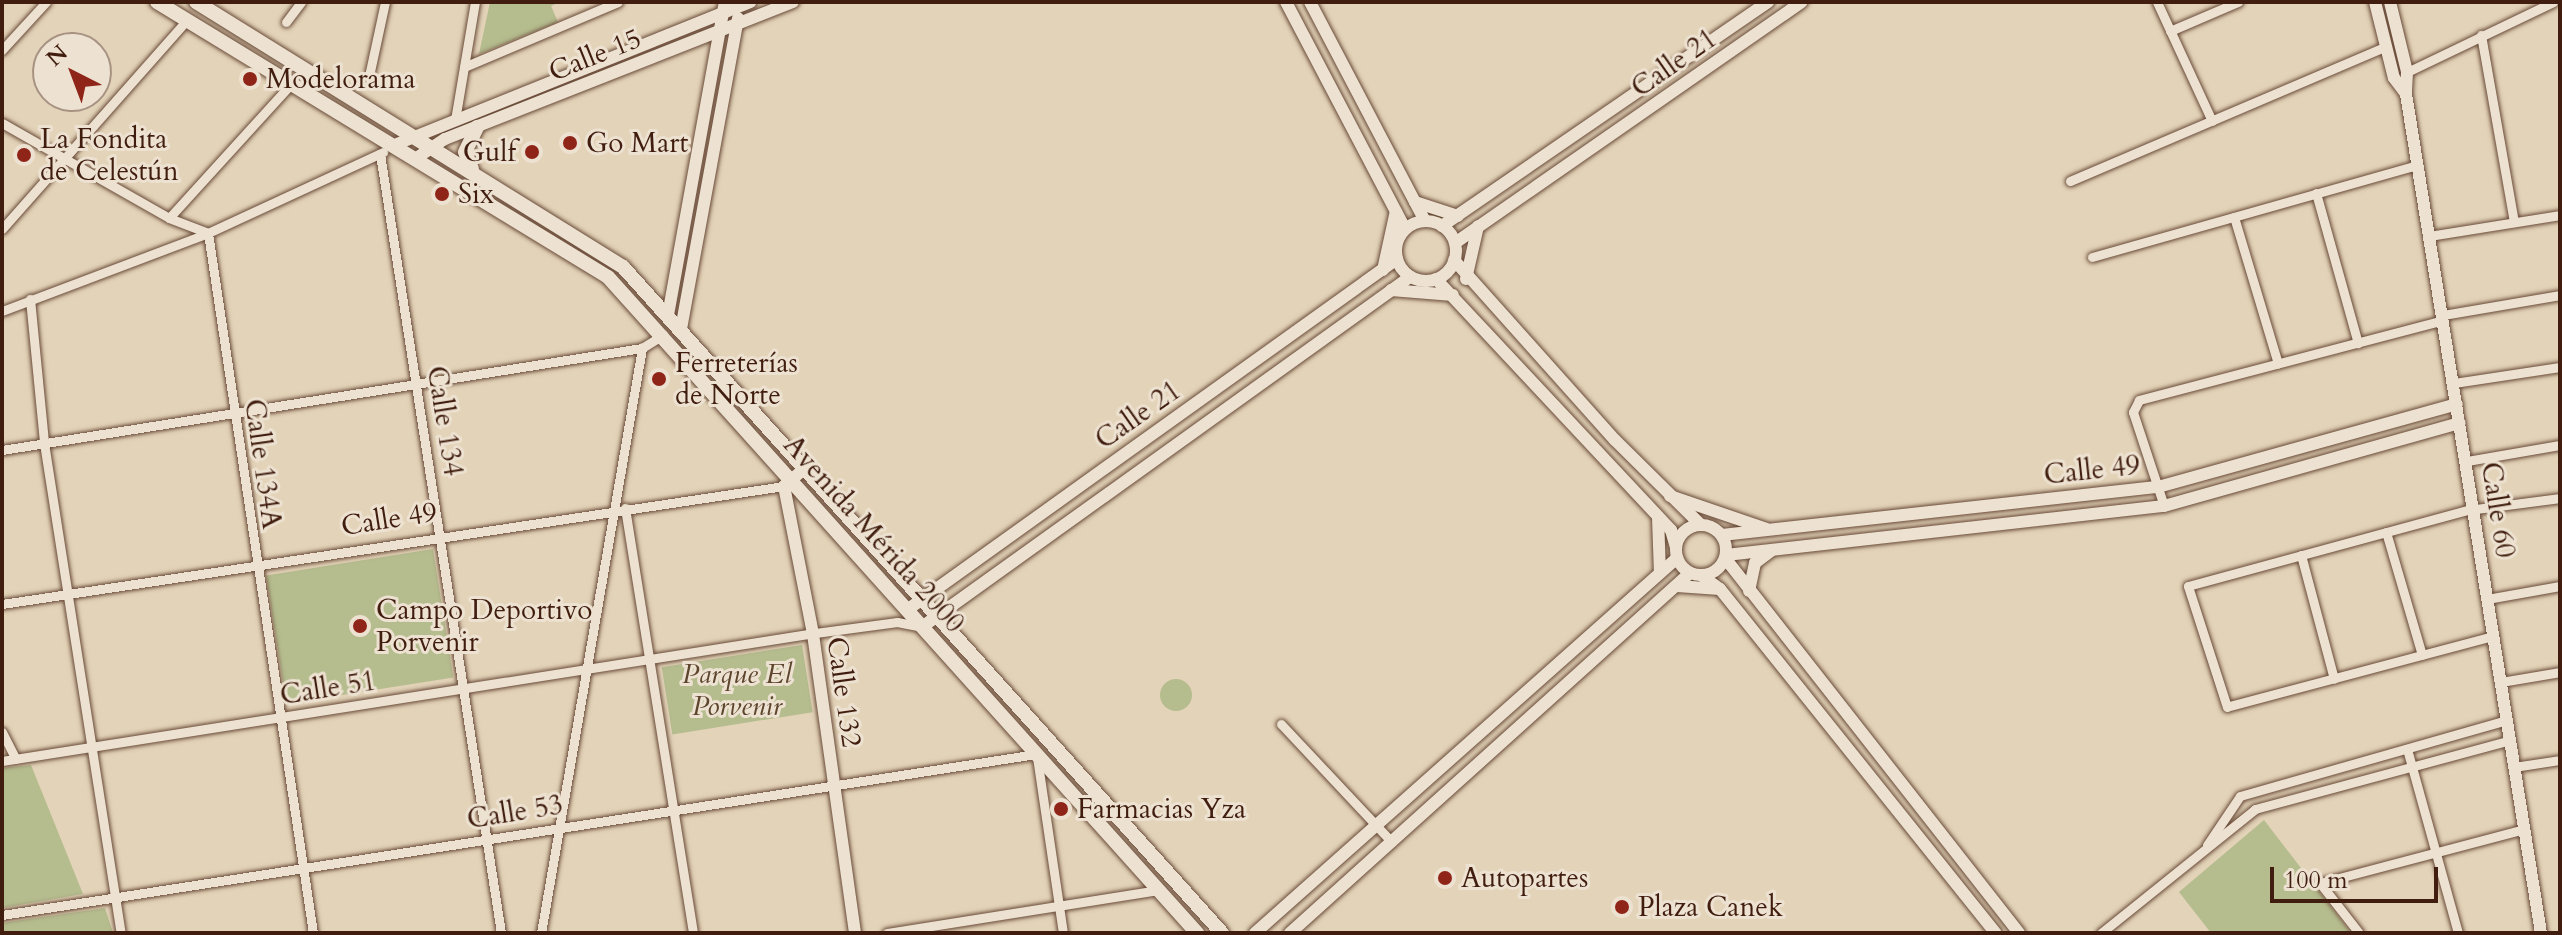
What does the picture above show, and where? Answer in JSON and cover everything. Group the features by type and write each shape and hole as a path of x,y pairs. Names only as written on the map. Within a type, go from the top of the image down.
{"main road":[{"name":"Avenida Mérida 2000","path":"157,2 397,144 608,277 664,334 788,483 907,610 1197,933"},
{"name":"Avenida Mérida 2000","path":"196,2 472,170 623,267 939,614 1222,933"},
{"path":"472,170 465,152 477,127"}],"street":[{"path":"2,50 46,2"},
{"path":"286,22 301,2"},
{"path":"369,76 385,2"},
{"path":"455,120 475,2"},
{"path":"464,67 618,2"},
{"name":"Calle 15","path":"418,157 433,146 477,127 793,2"},
{"path":"1286,2 1405,229"},
{"path":"1310,2 1425,221"},
{"name":"Calle 21","path":"1442,226 1768,2"},
{"name":"Calle 21","path":"1455,243 1802,2"},
{"path":"2157,2 2212,121"},
{"path":"2170,31 2238,2"},
{"name":"Calle 60","path":"2375,2 2394,78 2406,94"},
{"name":"Calle 60","path":"2390,2 2407,72 2406,94 2541,933"},
{"path":"2394,78 2553,2"},
{"path":"681,329 738,24 735,5"},
{"path":"668,315 720,31 735,5"},
{"name":"Calle 15","path":"397,144 735,5"},
{"path":"2,229 69,157 187,20"},
{"path":"1301,31 1320,23"},
{"path":"2481,35 2514,222"},
{"path":"2070,181 2386,46"},
{"path":"169,218 292,83"},
{"path":"1643,89 1653,107"},
{"path":"2,123 69,157 169,218 208,233"},
{"path":"2,311 208,233 397,144"},
{"name":"Calle 134","path":"380,154 415,384 443,536 501,933"},
{"path":"2092,257 2418,165"},
{"path":"2316,193 2358,343"},
{"path":"1415,202 1458,216"},
{"path":"1383,270 1396,211"},
{"path":"2429,236 2560,215"},
{"path":"2234,217 2278,364"},
{"path":"1996,933 1720,589 1696,575 1676,553 1671,530 1658,515 1453,295 1436,279 1410,277 1397,259 1396,246 1405,229 1425,221 1442,226 1455,243 1454,260 1466,279 1667,495 1701,525 1722,535 1726,557 1749,591 2019,933"},
{"path":"1466,279 1478,226"},
{"name":"Calle 134A","path":"208,233 278,718 313,933"},
{"name":"Calle 21","path":"907,610 1397,259"},
{"path":"1436,279 1454,260"},
{"name":"Calle 21","path":"922,627 1410,277"},
{"path":"1391,290 1453,295"},
{"path":"2164,506 2133,412 2139,400 2443,318 2560,295"},
{"path":"30,299 44,443 121,933"},
{"path":"2,450 642,348 664,334"},
{"path":"541,933 621,508 642,348"},
{"path":"2454,383 2560,367"},
{"path":"1559,409 1573,395"},
{"name":"Calle 49","path":"1722,535 2158,487 2457,404"},
{"name":"Calle 49","path":"1726,557 2164,506 2460,423"},
{"path":"1164,427 1177,443"},
{"path":"2317,443 2322,461"},
{"path":"2467,461 2560,445"},
{"path":"788,483 805,468"},
{"name":"Calle 49","path":"2,604 788,483"},
{"name":"Calle 132","path":"788,483 813,634 855,933"},
{"path":"1667,495 1770,530"},
{"path":"2493,636 2227,707 2188,586 2386,532 2475,511 2560,498"},
{"path":"621,508 650,659 693,933"},
{"path":"1954,508 1954,529"},
{"path":"1658,515 1663,548 1660,573"},
{"path":"1255,933 1660,573 1676,553 1687,529 1701,525"},
{"path":"2386,532 2422,655"},
{"path":"1749,591 1755,563 1774,549"},
{"path":"2301,555 2334,679"},
{"path":"1290,933 1677,586 1696,575 1717,571 1726,557"},
{"path":"1677,586 1720,589"},
{"path":"2487,599 2560,586"},
{"path":"897,622 907,610"},
{"name":"Calle 51","path":"2,761 813,634 897,622 922,627"},
{"path":"2501,682 2560,672"},
{"path":"2199,856 2240,796 2507,720"},
{"path":"1281,724 1392,842"},
{"path":"2,732 16,759"},
{"path":"2101,933 2255,809 2510,740"},
{"path":"1049,741 1036,754 1063,933"},
{"path":"2407,749 2458,933"},
{"name":"Calle 53","path":"2,915 1036,754"},
{"path":"1867,772 1882,759"},
{"path":"2514,767 2560,760"},
{"path":"2359,933 2320,883 2524,829"},
{"path":"887,933 1159,890"}],"green space":[{"path":"490,2 560,2 551,6 558,22 479,54"},
{"name":"Campo Deportivo Porvenir","path":"433,549 453,677 286,704 266,575"},
{"name":"Parque El Porvenir","path":"802,645 813,712 672,734 662,667"},
{"path":"1176,679 1187,684 1192,695 1187,706 1176,711 1165,706 1160,695 1165,684"},
{"path":"31,765 83,894 2,908 2,768"},
{"path":"2264,820 2351,933 2211,933 2179,892"},
{"path":"105,908 113,933 2,933 2,923"}],"place":[{"name":"Modelorama","path":"250,79"},
{"name":"Go Mart","path":"570,143"},
{"name":"Gulf","path":"532,152"},
{"name":"La Fondita de Celestún","path":"24,155"},
{"name":"Six","path":"442,194"},
{"name":"Ferreterías de Norte","path":"659,379"},
{"name":"Campo Deportivo Porvenir","path":"360,626"},
{"name":"Farmacias Yza","path":"1061,809"},
{"name":"Autopartes","path":"1445,878"},
{"name":"Plaza Canek","path":"1622,907"}]}
